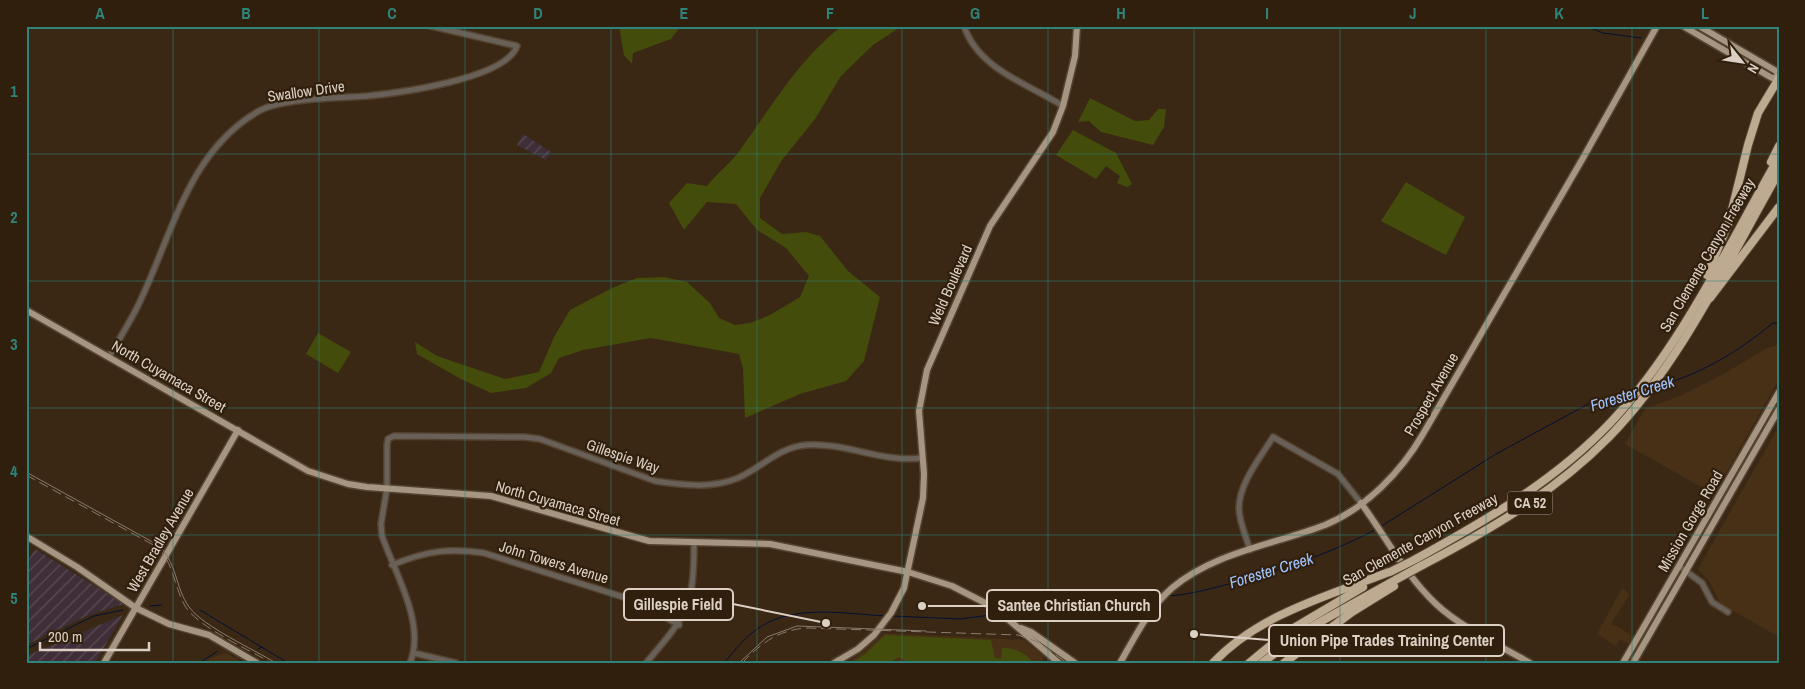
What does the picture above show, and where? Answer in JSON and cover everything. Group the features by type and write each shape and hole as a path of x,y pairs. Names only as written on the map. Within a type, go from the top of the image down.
{"highway":[{"path":"1694,306 1729,222 1758,113 1779,77"},
{"path":"1727,248 1779,146"},
{"name":"San Clemente Canyon Freeway","path":"1249,663 1300,624 1390,572 1487,520 1527,494 1568,462 1610,423 1660,362 1779,157"},
{"name":"San Clemente Canyon Freeway","path":"1262,663 1304,631 1420,569 1524,508 1559,482 1609,437 1672,358 1779,172"},
{"path":"1703,305 1717,292 1779,207"},
{"path":"1213,663 1233,643 1258,626 1282,614 1390,572"},
{"path":"1284,663 1352,612 1398,581"},
{"path":"1270,663 1341,610"}],"main road":[{"name":"Weld Boulevard","path":"834,663 858,649 882,626 895,608 908,572 923,498 919,410 922,390 932,356 990,226 1012,190 1046,145 1063,106 1075,56 1077,26"},
{"name":"Prospect Avenue","path":"1120,663 1155,606 1168,592 1202,568 1324,525 1361,503 1394,474 1420,440 1583,158 1656,26"},
{"path":"1684,26 1772,78 1779,77 1776,71 1699,26"},
{"name":"North Cuyamaca Street","path":"26,310 238,430 308,472 348,484 491,496 649,541 770,544 908,572 952,586 994,608 1020,628 1030,640 1058,663"},
{"name":"Mission Gorge Road","path":"1623,663 1779,392"},
{"name":"Mission Gorge Road","path":"1634,663 1779,409"},
{"name":"West Bradley Avenue","path":"104,663 238,430"},
{"path":"1361,503 1423,591 1437,606 1530,663"},
{"path":"26,536 77,567 136,608 169,624 209,635 258,663"},
{"name":"North Cuyamaca Street","path":"1020,628 1031,632 1075,663"}],"street":[{"name":"Swallow Drive","path":"109,357 142,298 192,180 208,158 250,116 278,104 378,95 468,78 484,73 503,62 516,46 431,26"},
{"path":"964,26 971,43 984,59 1063,106"},
{"name":"Gillespie Way","path":"387,488 388,439 397,435 524,437 540,439 655,481 674,484 708,485 727,482 739,477 778,453 803,445 825,446 896,459 922,458"},
{"path":"1250,550 1240,518 1240,499 1245,485 1273,437 1338,474 1361,503"},
{"path":"387,488 381,524 382,536 413,619 414,653 410,663"},
{"path":"646,663 679,625 692,590 694,543"},
{"name":"John Towers Avenue","path":"392,565 427,552 462,550 484,553 639,602 679,625"},
{"path":"1679,566 1702,584 1712,602 1728,612"},
{"path":"414,653 456,663"}],"shaded area":[{"path":"523,134 551,152 546,160 517,145"},
{"path":"1779,345 1779,379 1714,494 1625,444 1645,409 1682,395 1720,376 1767,348"},
{"path":"1779,426 1779,637 1721,604 1709,581 1698,569"},
{"path":"35,549 124,604 89,615 26,645 26,564"},
{"path":"1622,588 1629,595 1612,622 1613,626 1617,626 1632,636 1628,644 1620,639 1616,646 1597,634"},
{"path":"123,615 95,663 26,663 26,656"},
{"path":"884,633 1024,640 1044,657 1042,661 1044,663 847,663"},
{"path":"226,653 244,663 205,663 210,658"}],"green space":[{"path":"619,26 681,26 671,39 633,53 632,64 624,55"},
{"path":"842,26 902,26 873,45 841,76 815,119 782,160 760,198 760,218 782,234 806,232 820,236 848,271 880,297 864,361 846,381 800,394 745,418 743,368 739,354 651,338 583,350 559,358 551,373 526,388 491,393 459,378 417,354 415,342 437,356 505,379 539,372 554,337 570,310 612,288 637,278 664,277 687,282 710,303 719,318 735,325 750,323 770,315 800,297 809,276 786,248 757,230 736,204 707,202 684,230 669,203 687,183 707,186 736,155 799,68 812,53"},
{"path":"1090,98 1135,121 1149,120 1158,109 1166,109 1164,127 1153,145 1101,132 1089,121 1078,122"},
{"path":"1073,130 1116,153 1132,184 1127,187 1117,183 1120,176 1106,166 1096,179 1056,155"},
{"path":"1406,182 1465,217 1446,255 1381,221"},
{"path":"318,333 351,352 338,373 306,354"},
{"path":"885,635 991,640 995,658 1001,659 1002,648 1011,649 1019,651 1033,663 909,663 899,657 888,663 851,663 865,654"}],"waterway":[{"path":"1586,26 1603,33 1641,38"},
{"name":"Forester Creek","path":"1657,386 1704,369 1747,343 1773,323 1779,323"},
{"name":"Forester Creek","path":"1380,527 1496,454 1590,403 1631,393"},
{"name":"Forester Creek","path":"1168,596 1204,590 1283,568 1322,554 1377,529"},
{"name":"Forester Creek","path":"1004,612 1100,599 1159,596"},
{"name":"Forester Creek","path":"150,606 162,605"},
{"name":"Forester Creek","path":"26,649 94,616 123,610"},
{"name":"Forester Creek","path":"200,610 288,663"},
{"name":"Forester Creek","path":"724,663 760,627 789,615 821,612 886,616"},
{"name":"Forester Creek","path":"892,616 960,619 998,614"},
{"name":"Forester Creek","path":"258,649 262,647"},
{"path":"199,663 218,651"}],"tram line":[{"path":"26,472 158,545 169,559 184,599 196,615 217,630 276,663"},
{"path":"739,663 767,637 797,626 926,631"}],"railway":[{"path":"26,475 157,547 167,560 181,599 192,614 212,630 272,663"},
{"path":"742,663 756,649 772,638 789,631 808,628 1018,635 1038,642 1067,663"}],"place":[{"name":"Santee Christian Church","path":"922,606"},
{"name":"Gillespie Field","path":"826,623"},
{"name":"Union Pipe Trades Training Center","path":"1194,634"}]}
